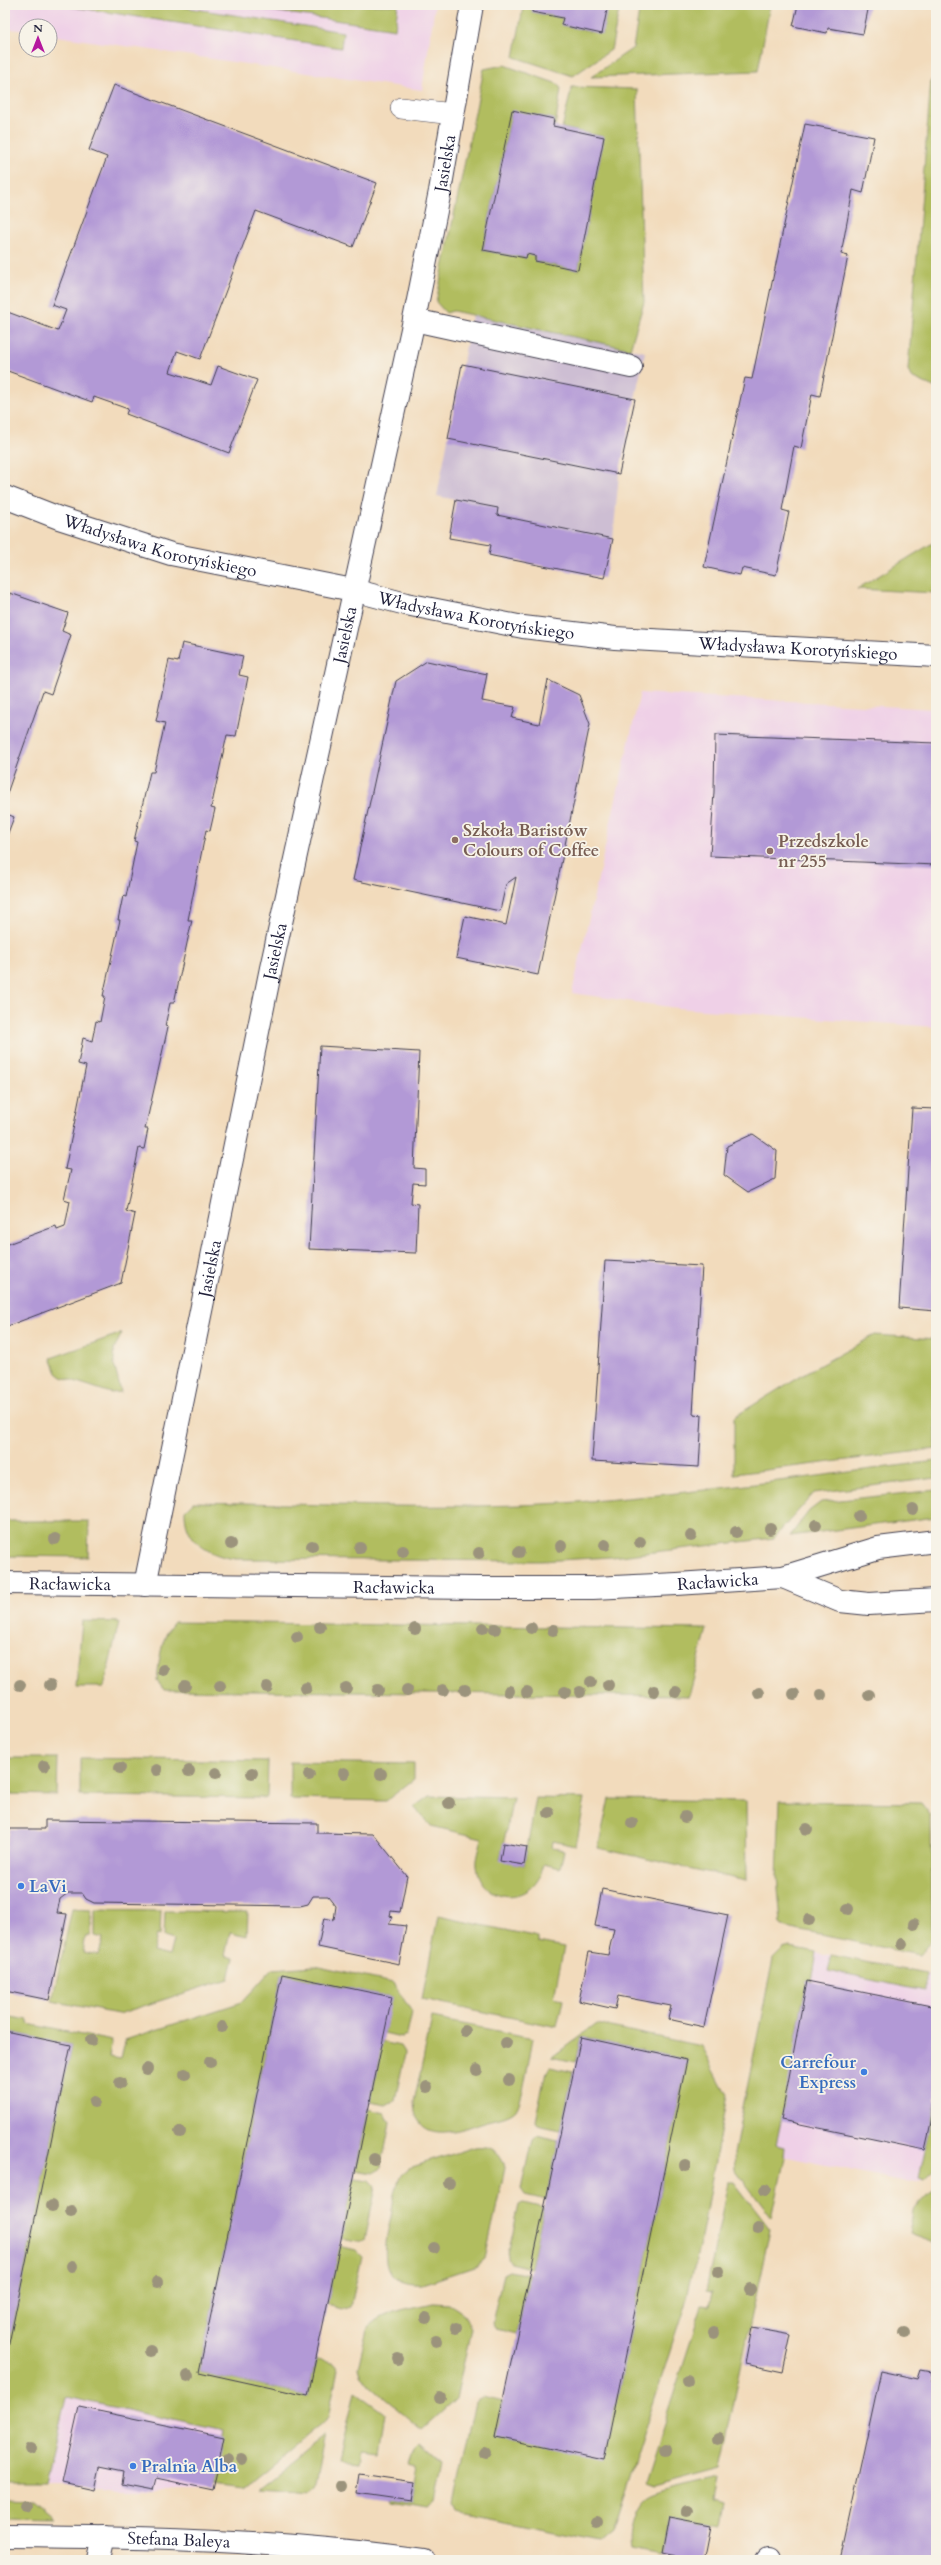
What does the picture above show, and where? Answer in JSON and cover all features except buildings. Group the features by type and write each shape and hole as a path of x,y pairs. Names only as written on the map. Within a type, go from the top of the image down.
{"street":[{"name":"Jasielska","path":"145,1585 271,968 353,590 414,320 472,5"},
{"path":"414,320 631,366"},
{"name":"Władysława Korotyńskiego","path":"5,497 59,518 171,554 353,590 406,604 523,627 615,638 936,656"},
{"name":"Racławicka","path":"5,1583 593,1588 783,1577 878,1548 936,1540"},
{"name":"Racławicka","path":"783,1577 840,1601 869,1604 936,1600"},
{"name":"Stefana Baleya","path":"5,2536 104,2537 263,2542 322,2547 423,2560"},
{"path":"99,2560 104,2537"}],"lane":[{"path":"401,108 453,114"}],"shaded area":[{"path":"5,5 435,5 422,90 58,36 58,18 18,18 18,30 5,28"},
{"path":"472,315 645,352 619,474 613,539 604,578 489,555 491,545 449,538 456,500 437,496"},
{"name":"Przedszkole nr 255","path":"640,693 936,709 936,1027 677,1008 572,993"},
{"path":"790,1947 936,1976 936,2169 925,2180 906,2182 735,2146 773,1959 783,1949"},
{"path":"65,2397 225,2431 213,2490 94,2490 62,2483 46,2483"}],"green space":[{"path":"60,5 170,5 343,32 341,48"},
{"path":"232,5 398,5 395,29"},
{"path":"503,5 533,5 532,12 563,18 562,25 602,34 608,5 620,5 611,50 573,76 514,57 523,8"},
{"path":"640,5 770,5 758,71 591,77 633,48"},
{"path":"504,65 558,84 561,89 555,127 553,126 554,119 512,111 483,250 525,258 527,254 535,256 535,261 578,270 604,137 562,128 572,87 637,89 644,302 630,349 453,311 446,313 436,302 484,69"},
{"path":"931,80 936,80 936,388 911,377 908,370"},
{"path":"936,541 936,593 857,589"},
{"path":"122,1333 114,1349 114,1364 121,1392 111,1393 62,1377 57,1373 51,1358"},
{"path":"875,1335 936,1339 936,1449 734,1474 734,1417 800,1376"},
{"path":"936,1461 936,1478 814,1493 774,1538 611,1557 541,1561 236,1559 216,1554 200,1545 189,1530 185,1510 193,1502 472,1506 610,1500 750,1485"},
{"path":"936,1490 936,1517 790,1536 809,1511 821,1502"},
{"path":"5,1521 89,1521 88,1557 5,1556"},
{"path":"82,1621 119,1622 104,1687 76,1687"},
{"path":"174,1622 707,1629 689,1696 164,1690 157,1681 160,1658 166,1634"},
{"path":"5,1758 58,1758 57,1795 5,1794"},
{"path":"80,1758 268,1761 267,1798 80,1796"},
{"path":"290,1762 414,1764 414,1779 386,1801 290,1799"},
{"path":"429,1796 513,1798 500,1860 524,1865 536,1798 585,1799 576,1846 553,1841 552,1848 564,1850 560,1868 544,1864 538,1878 530,1888 519,1894 508,1896 497,1894 488,1888 481,1879 477,1863 482,1838 431,1826 414,1807"},
{"path":"609,1799 746,1801 747,1881 598,1848"},
{"path":"780,1801 921,1803 931,1816 932,1940 919,1955 786,1928 781,1924 777,1876"},
{"path":"72,1909 91,1910 91,1936 86,1935 83,1952 99,1955 103,1938 95,1936 95,1910 161,1911 160,1936 157,1935 153,1952 169,1956 173,1940 164,1937 165,1911 248,1912 247,1936 230,1932 225,1956 234,1958 229,1979 118,2014 52,2001"},
{"path":"438,1916 538,1937 538,1942 564,1947 554,1997 563,1999 557,2027 422,1999"},
{"path":"790,1947 817,1952 812,1982 807,1981 795,2043 797,2044 776,2145 784,2147 783,2156 785,2157 772,2218 735,2170 734,2153 773,1959 783,1949"},
{"path":"831,1955 925,1974 925,1991 827,1971"},
{"path":"314,1966 393,1983 412,2012 407,2035 401,2037 384,2033 391,1997 282,1974 199,2372 308,2396 316,2359 332,2362 338,2369 328,2418 243,2487 214,2483 224,2431 66,2397 46,2483 5,2483 5,2361 71,2045 5,2031 5,2016 28,2020 28,2024 112,2041 109,2057 121,2059 125,2040 242,2002 272,1969"},
{"path":"432,2018 533,2038 526,2076 519,2105 516,2110 502,2117 453,2131 431,2131 423,2126 417,2116 414,2102"},
{"path":"596,2024 701,2046 727,2095 700,2243 685,2305 612,2531 600,2541 457,2512 454,2505 476,2401 483,2397 502,2402 496,2437 604,2459 687,2060 581,2037 575,2062 552,2057"},
{"path":"382,2042 400,2046 405,2054 395,2100 386,2105 370,2102"},
{"path":"550,2067 573,2072 561,2130 537,2125 535,2121 546,2071"},
{"path":"936,2101 936,2169 925,2180 919,2178"},
{"path":"368,2110 385,2114 390,2122 381,2168 372,2173 356,2170"},
{"path":"536,2135 559,2140 546,2200 525,2195 521,2189 532,2139"},
{"path":"475,2147 486,2147 495,2151 504,2162 505,2168 485,2259 477,2266 423,2284 408,2283 397,2279 390,2272 386,2263 385,2253 394,2196 401,2175 409,2168"},
{"path":"354,2178 370,2180 376,2187 365,2239 358,2241 341,2238"},
{"path":"728,2182 734,2182 770,2229 720,2468 653,2486 645,2483 702,2306 709,2307 712,2292 706,2291"},
{"path":"936,2187 936,2244 909,2234 913,2211"},
{"path":"523,2203 544,2208 531,2268 510,2263 507,2258 519,2205"},
{"path":"339,2246 356,2250 362,2256 351,2306 342,2309 327,2305"},
{"path":"509,2271 530,2275 517,2334 496,2329 492,2323 503,2274"},
{"path":"433,2303 449,2304 457,2309 464,2314 471,2329 456,2399 422,2430 361,2378 358,2368 367,2329 373,2323 388,2314 397,2311"},
{"path":"355,2391 385,2413 379,2452 361,2450 359,2462 339,2460"},
{"path":"324,2435 313,2487 307,2492 257,2488"},
{"path":"422,2444 443,2462 435,2502 428,2507 389,2501 388,2498 412,2502 418,2463 411,2461 414,2452"},
{"path":"718,2477 714,2501 724,2504 720,2527 669,2517 662,2554 630,2548 630,2527 634,2513 641,2501 651,2494"},
{"path":"5,2499 34,2500 55,2518 5,2517"}],"place":[{"name":"Szkoła Baristów Colours of Coffee","path":"455,840"},
{"name":"Przedszkole nr 255","path":"770,851"},
{"name":"LaVi","path":"21,1886"},
{"name":"Carrefour Express","path":"864,2072"},
{"name":"Pralnia Alba","path":"133,2466"}]}
